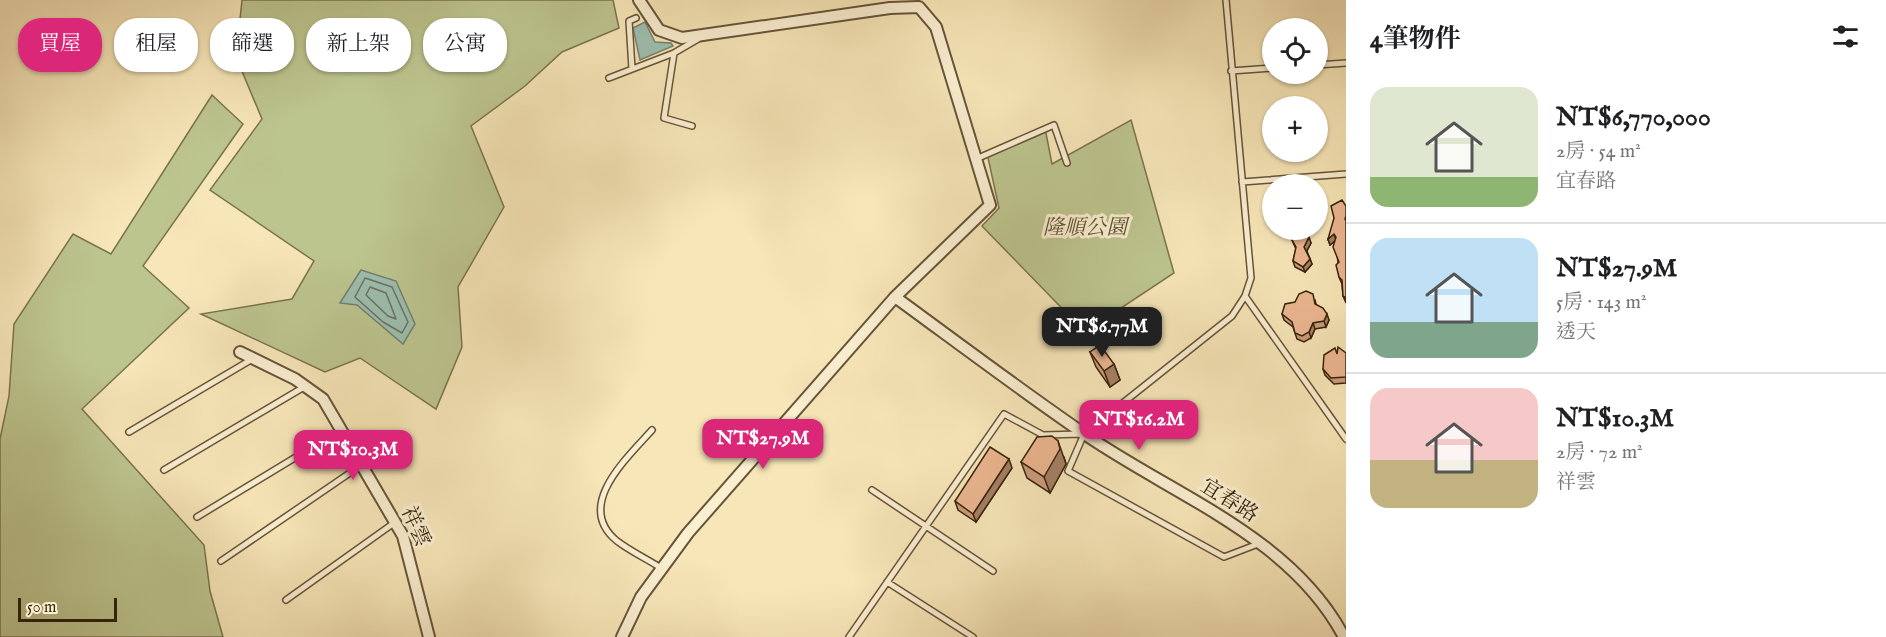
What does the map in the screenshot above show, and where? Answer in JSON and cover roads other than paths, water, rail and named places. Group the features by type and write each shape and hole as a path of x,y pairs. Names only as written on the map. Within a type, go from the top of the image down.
{"street":[{"path":"622,637 641,597 661,568 895,297 990,205 936,27 919,7 890,8 682,38 659,30 639,0"},
{"name":"宜春路","path":"895,297 1084,434 1259,543 1307,586 1329,611 1344,637"},
{"name":"祥雲","path":"240,352 305,386 323,399 339,431 402,536 429,637"}],"lane":[{"path":"1226,0 1251,278 1245,296 1232,316 1084,434 1068,471 1224,557 1259,543"},
{"path":"632,69 629,21 636,18"},
{"path":"609,78 674,53 705,35"},
{"path":"674,53 664,118 692,126"},
{"path":"1328,64 1346,63"},
{"path":"1231,71 1262,69"},
{"path":"976,159 1053,125 1066,163"},
{"path":"1242,182 1346,174"},
{"path":"1245,296 1346,439"},
{"path":"129,432 254,358"},
{"path":"164,470 305,386"},
{"path":"849,637 1004,414 1043,435 1084,434"},
{"path":"652,430 622,462 600,500 600,521 616,540 661,568"},
{"path":"197,517 339,431"},
{"path":"221,561 360,466"},
{"path":"872,490 993,571"},
{"path":"286,600 394,522"},
{"path":"887,582 973,637"}],"water":[{"path":"645,22 655,42 671,43 673,46 640,60 633,28"},
{"path":"361,270 396,281 415,324 403,344 357,305 340,303"}],"park label":[{"name":"隆順公園","path":"1085,228"}]}
